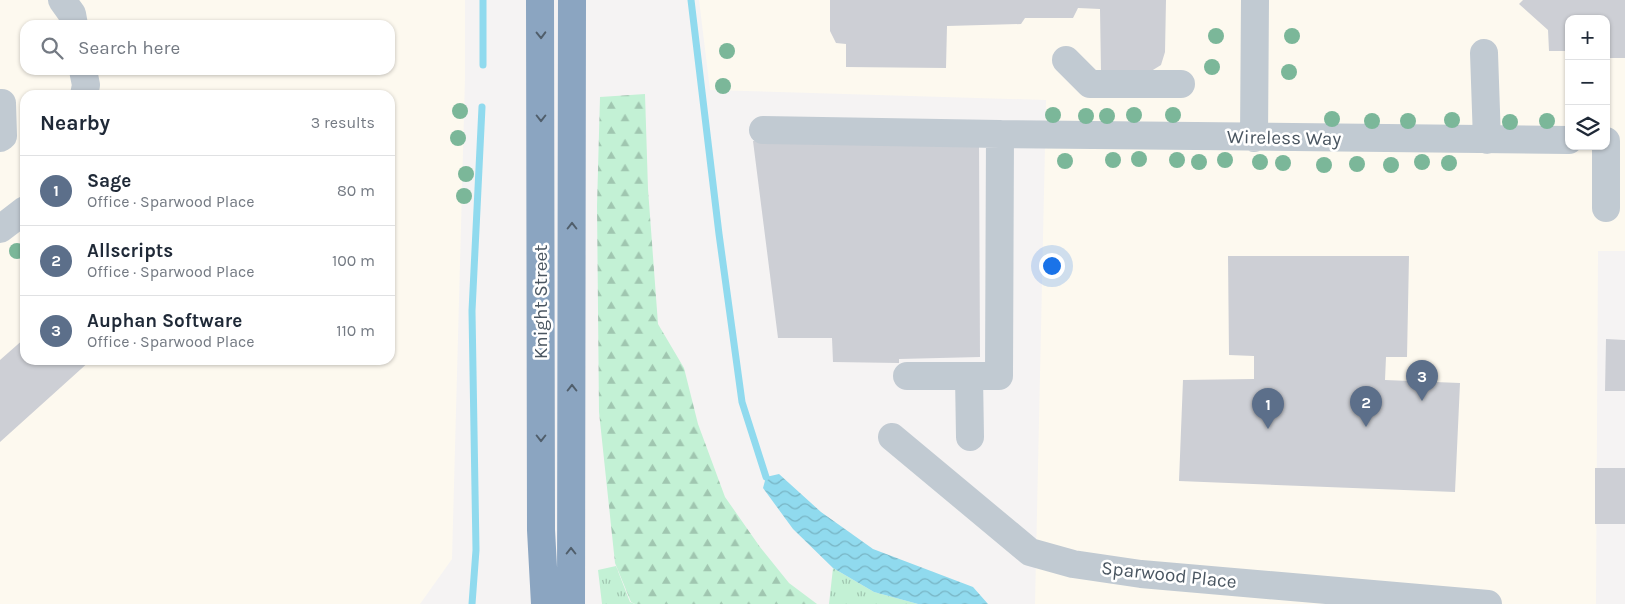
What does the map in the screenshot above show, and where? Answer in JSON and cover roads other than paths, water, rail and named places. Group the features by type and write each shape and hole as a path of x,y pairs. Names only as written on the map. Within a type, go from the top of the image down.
{"highway":[{"name":"Knight Street","path":"540,0 541,530 545,604"},
{"name":"Knight Street","path":"572,0 572,602"},
{"path":"527,604 541,530"}],"street":[{"path":"62,0 72,14 73,20"},
{"path":"1254,138 1255,0"},
{"path":"1484,53 1487,140"},
{"path":"1066,60 1090,84 1181,84"},
{"path":"84,75 85,90"},
{"path":"0,103 2,103 3,136 0,138"},
{"name":"Wireless Way","path":"763,130 1254,138 1565,140"},
{"path":"907,376 999,376 1000,134"},
{"path":"1610,141 1625,141"},
{"path":"1606,150 1606,208"},
{"path":"0,229 20,214"},
{"path":"969,376 970,437"},
{"name":"Sparwood Place","path":"892,437 1030,552 1073,564 1141,574 1488,604"}],"water":[{"path":"779,474 821,512 873,549 973,587 988,604 918,604 874,592 833,568 793,529 763,488 766,477"}],"waterway":[{"path":"483,0 483,65"},
{"path":"691,0 719,234 742,402 766,477"},
{"path":"472,604 476,550 472,311 482,107"}],"place":[{"name":"Auphan Software","path":"1422,401"},
{"name":"Allscripts","path":"1366,427"},
{"name":"Sage","path":"1268,429"}]}
